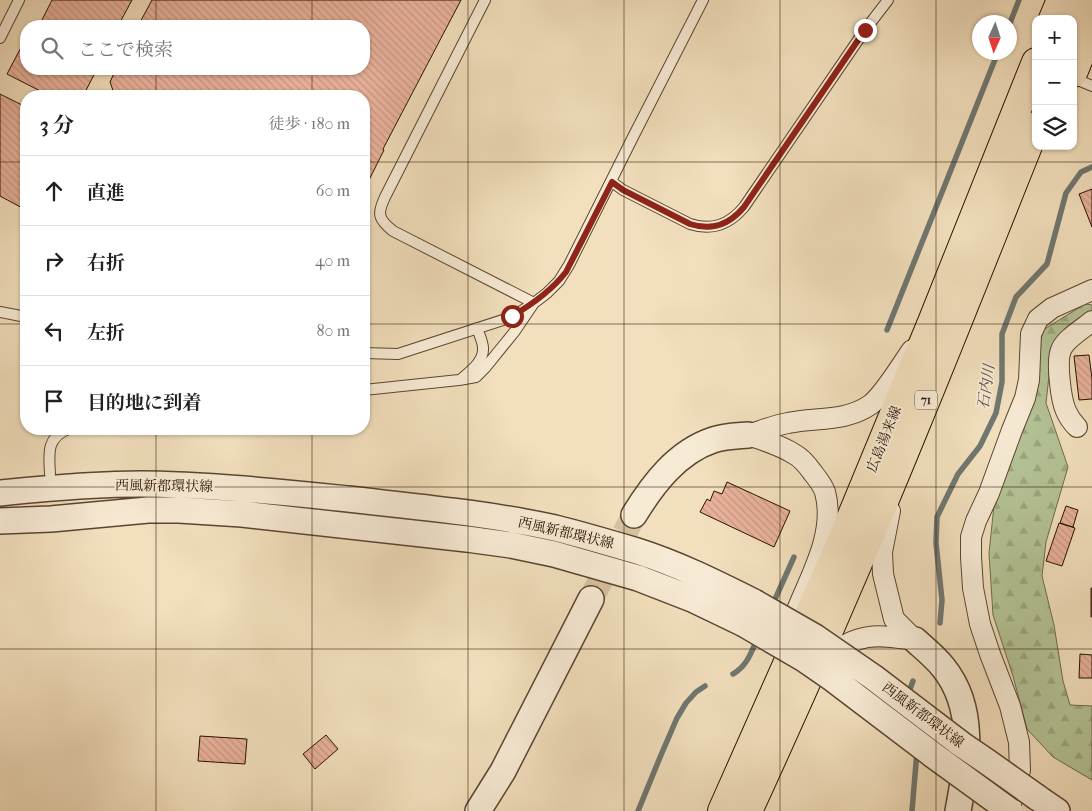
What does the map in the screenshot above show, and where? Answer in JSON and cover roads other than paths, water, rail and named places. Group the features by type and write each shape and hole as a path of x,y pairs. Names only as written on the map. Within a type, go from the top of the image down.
{"main road":[{"path":"1055,15 1061,0"},
{"path":"1077,23 1086,0"},
{"path":"1077,63 1092,26"},
{"name":"広島湯来線","path":"722,811 836,554 932,322 1032,72"},
{"name":"広島湯来線","path":"748,811 811,671 901,460 1032,136"}],"street":[{"path":"1009,811 1020,770 1020,742 1010,706 980,624 973,588 971,537 1025,398 1029,380 1031,334 1038,320 1052,308 1092,290"},
{"path":"1077,427 1070,421 1065,409 1059,372 1059,359 1061,350 1066,343 1092,321"},
{"path":"634,515 659,479 680,458 713,440 748,435 788,423 839,417 857,412 871,404 932,322"},
{"path":"748,435 784,448 806,464 824,491 828,512 821,550 779,656 756,735"},
{"path":"901,460 882,552 883,574 894,619 934,656 953,682 959,697 964,713 967,743 966,764 958,811"},
{"path":"0,479 124,470 172,471 264,490"},
{"name":"西風新都環状線","path":"0,493 58,487 129,484 264,490 468,513 554,528 598,539 698,574 800,628 873,677 961,744 1047,805"},
{"name":"西風新都環状線","path":"0,521 51,519 148,510 180,510 260,516 467,538 511,545 554,554 638,578 692,599 744,624 804,659 1009,811"},
{"path":"478,811 502,771 591,599"},
{"path":"811,671 846,644 863,637 886,635 915,640"}],"lane":[{"path":"0,38 19,0"},
{"path":"485,0 379,210 382,220 393,231 534,303"},
{"path":"370,353 398,354 512,316 534,303 553,287 566,272 704,0"},
{"path":"612,182 623,190 696,226 710,227 724,224 731,220 744,207 865,30 888,0"},
{"path":"1077,80 1092,86"},
{"path":"370,389 476,377 515,331 534,303"},
{"path":"0,312 20,315"},
{"path":"459,380 475,366 482,356 483,348 477,328"},
{"path":"50,474 50,447 57,435"}],"waterway":[{"path":"1013,15 1019,0"},
{"path":"887,330 995,60"},
{"name":"石内川","path":"940,623 942,600 936,543 937,517 958,474 980,446 996,413 1002,382 1002,334 1016,297 1047,264 1066,193 1081,172 1092,167"},
{"path":"772,606 794,557"},
{"path":"733,674 745,663 757,639"},
{"name":"石内川","path":"911,695 910,689 913,681"},
{"path":"638,811 677,718 686,703 696,692 705,686"},
{"name":"石内川","path":"912,811 917,751"}],"tunnel":[{"path":"591,599 634,515"}]}
